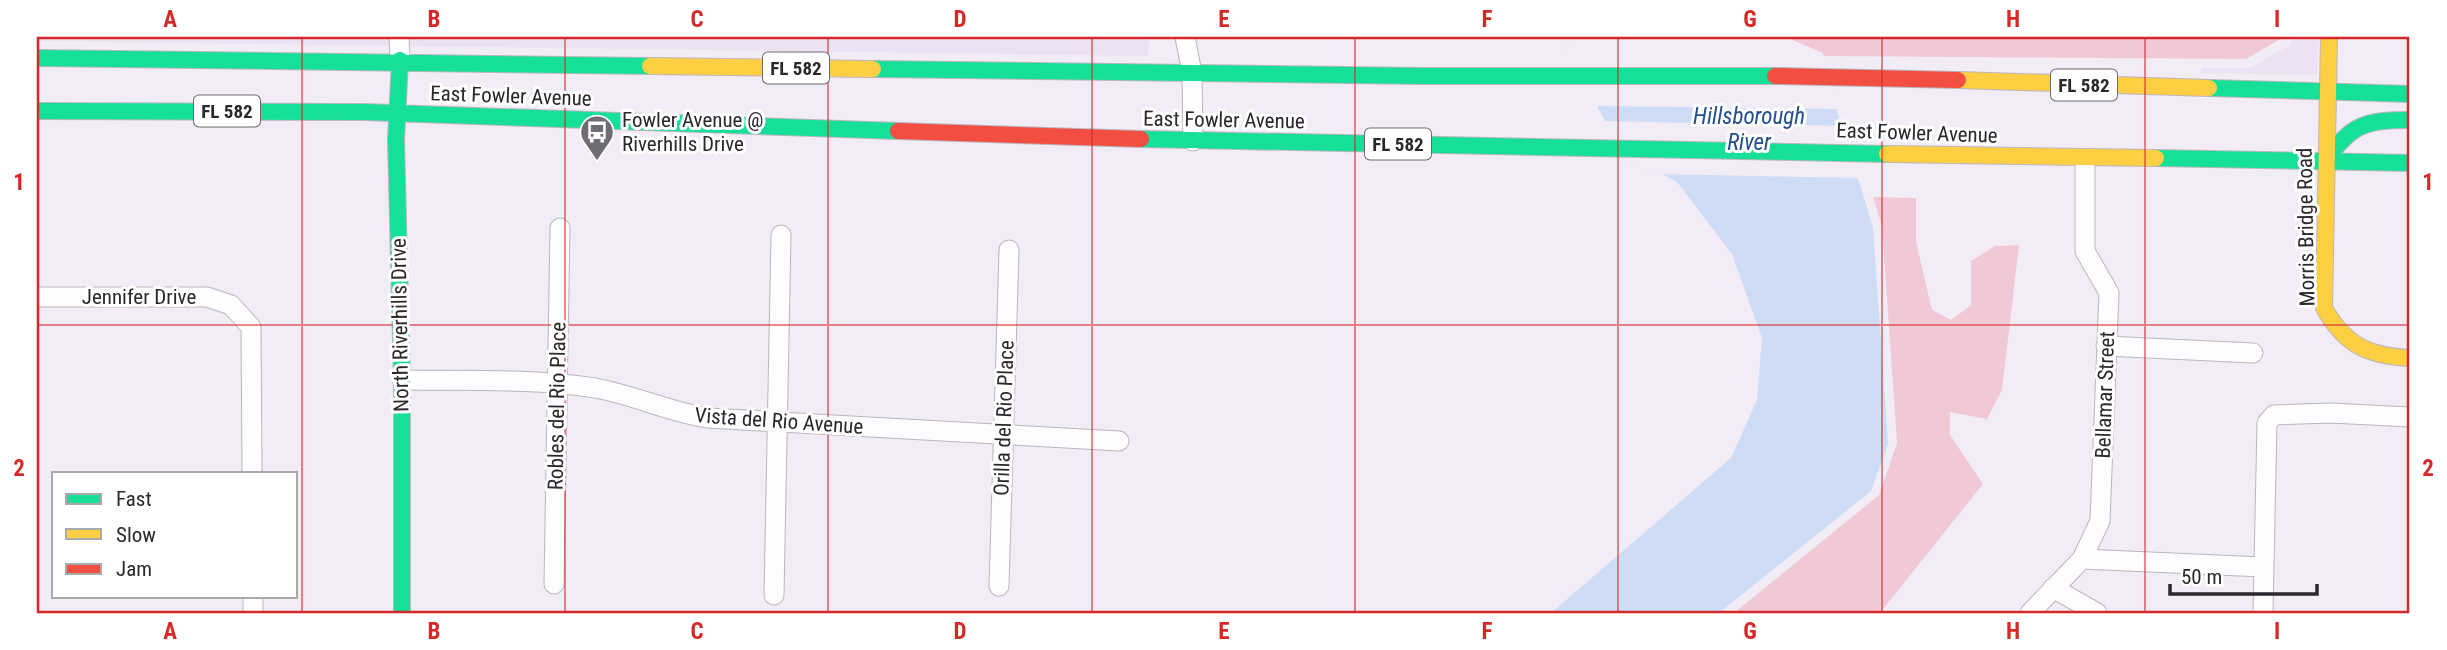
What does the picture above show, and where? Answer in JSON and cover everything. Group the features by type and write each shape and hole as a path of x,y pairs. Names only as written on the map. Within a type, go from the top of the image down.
{"main road":[{"name":"Morris Bridge Road","path":"2329,37 2324,309 2334,328 2350,345 2377,358 2410,358"},
{"name":"East Fowler Avenue","path":"37,58 1450,76 1841,76 2410,94"},
{"name":"North Riverhills Drive","path":"400,61 396,140 402,380 402,613"},
{"name":"East Fowler Avenue","path":"37,111 398,113 1193,141 2410,163"},
{"path":"2325,162 2344,134 2370,121 2410,120"}],"street":[{"name":"North Riverhills Drive","path":"399,37 400,61"},
{"path":"1185,37 1192,73 1193,141"},
{"name":"Bellamar Street","path":"2029,613 2082,559 2100,520 2109,293 2085,251 2085,159"},
{"name":"Robles del Rio Place","path":"554,584 560,228"},
{"path":"774,595 780,235"},
{"name":"Orilla del Rio Place","path":"999,586 1009,250"},
{"name":"Jennifer Drive","path":"37,297 207,297 232,304 251,327 252,472"},
{"path":"2106,346 2253,353"},
{"name":"Vista del Rio Avenue","path":"402,380 557,384 623,395 677,413 778,423 1119,441"},
{"path":"2263,613 2267,423 2274,415 2331,413 2410,418"},
{"path":"2082,559 2263,566"},
{"path":"2053,588 2097,613"}],"shaded area":[{"path":"37,37 389,37 390,46 37,41"},
{"path":"409,37 1149,37 1148,56 410,46"},
{"path":"1777,37 2284,37 2246,59 1820,56"},
{"path":"2294,37 2318,37 2317,75 2201,73 2201,68 2250,68 2290,45"},
{"path":"1873,197 1916,198 1916,242 1932,310 1951,320 1971,305 1971,261 1995,246 2019,245 2002,390 1987,419 1950,412 1950,435 1983,484 1880,613 1734,613 1879,495 1897,443 1882,226"}],"water":[{"name":"Hillsborough River","path":"1566,50 1820,56 1873,227 1888,444 1871,491 1719,613 1551,613 1731,458 1757,400 1762,338 1732,254 1677,182 1623,153"}],"pier":[{"path":"1571,37 1785,37 1823,53 1840,109 1593,106 1563,52"},
{"path":"1602,121 1845,126 1861,178 1656,174 1621,155"}],"traffic: fast":[{"path":"37,58 650,66"},
{"path":"400,60 396,140 402,380 402,613"},
{"path":"873,69 1423,76 1775,76"},
{"path":"2209,88 2410,94"},
{"path":"37,111 364,112 898,131"},
{"path":"2325,162 2343,139 2360,127 2381,121 2410,120"},
{"path":"1141,139 1887,154"},
{"path":"2156,158 2410,163"}],"traffic: slow":[{"path":"2329,37 2324,308 2340,331 2359,346 2382,355 2410,358"},
{"path":"650,66 873,69"},
{"path":"1958,80 2209,88"},
{"path":"1887,154 2156,158"}],"traffic: jam":[{"path":"1775,76 1958,80"},
{"path":"898,131 1141,139"}],"place":[{"name":"Fowler Avenue @ Riverhills Drive","path":"597,162"}]}
